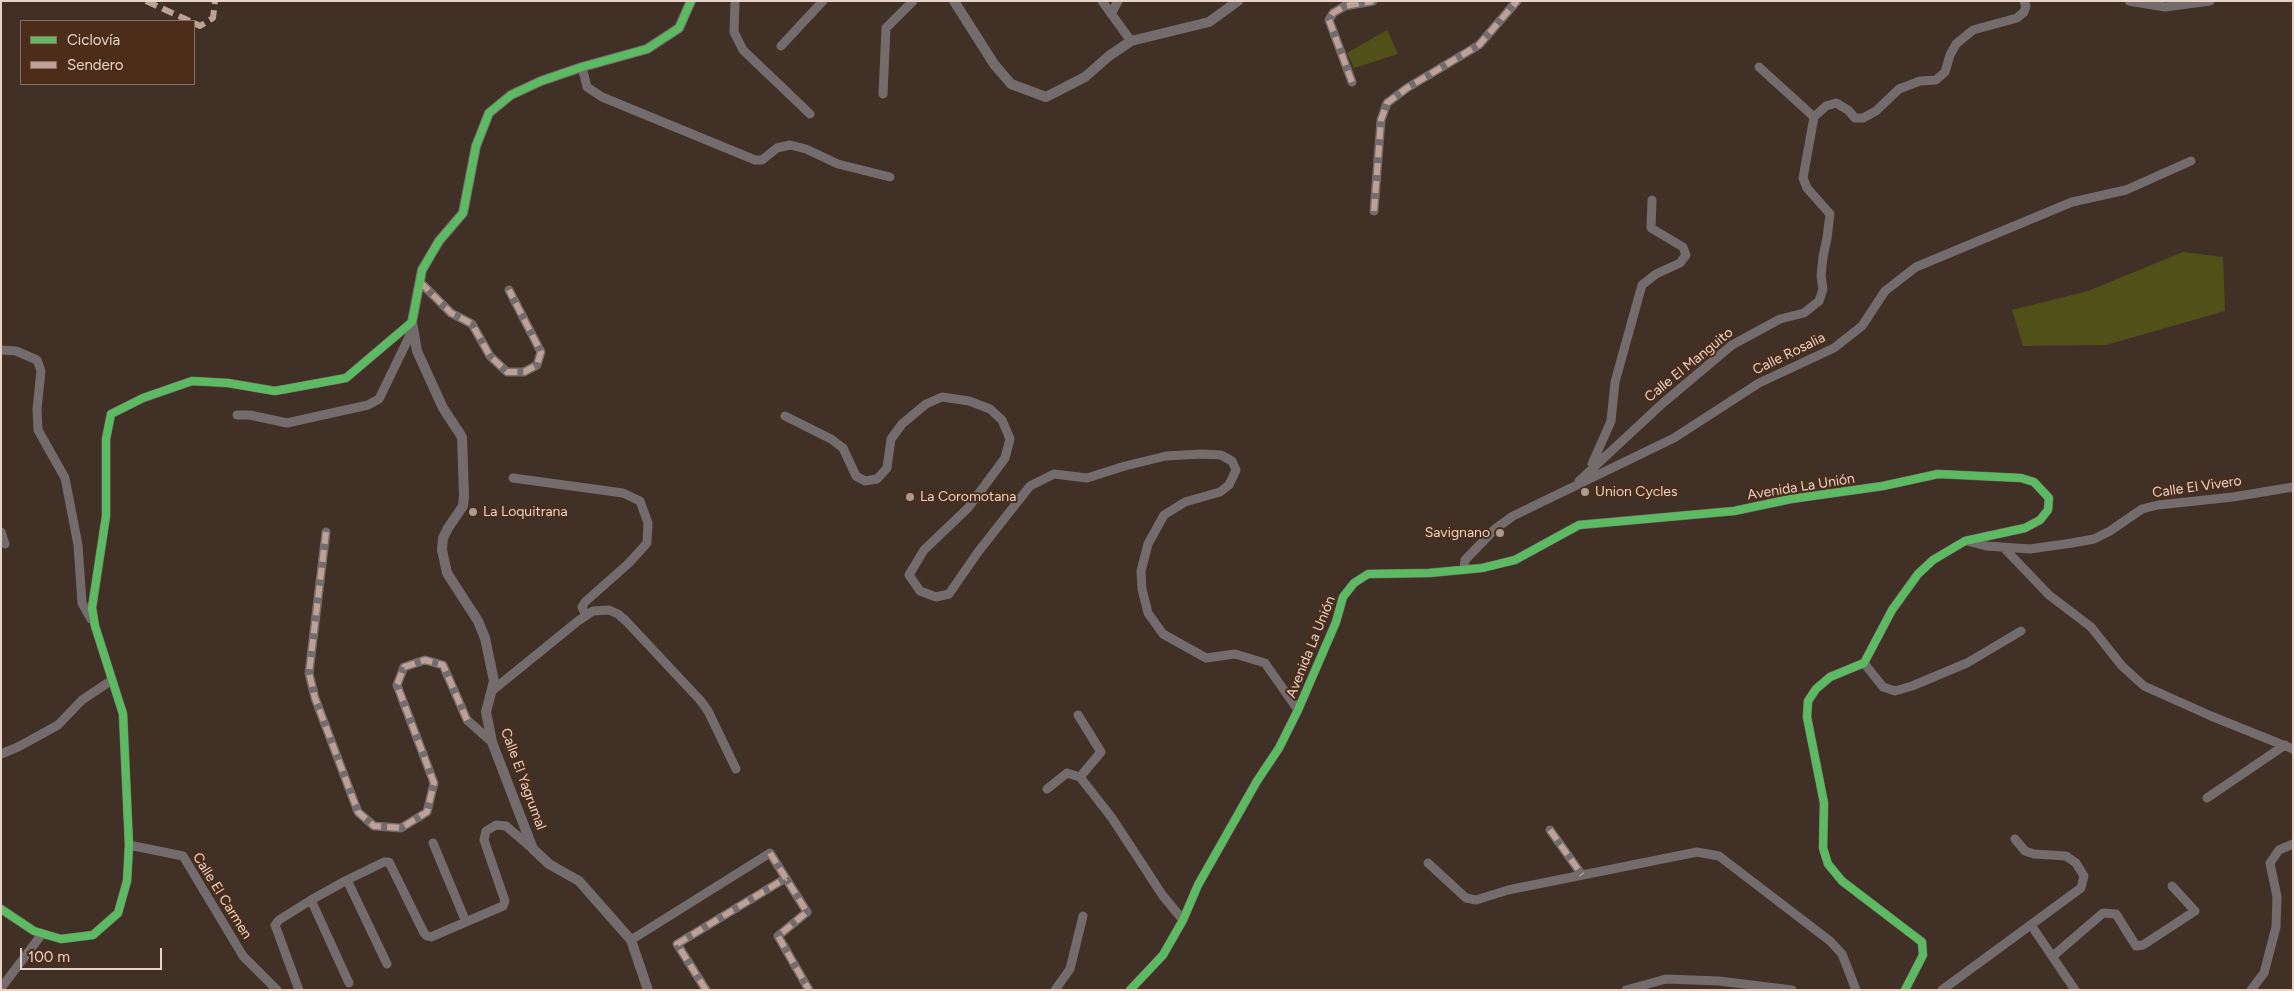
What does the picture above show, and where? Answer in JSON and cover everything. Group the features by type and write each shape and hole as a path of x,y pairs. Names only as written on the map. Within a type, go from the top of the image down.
{"street":[{"path":"237,415 250,415 287,423 368,405 379,399 413,326 422,270 439,241 463,213 476,146 489,113 511,95 582,67 647,48 679,28 691,1"},
{"path":"735,1 734,32 743,50 810,114"},
{"path":"781,46 823,1"},
{"path":"883,94 886,28 913,1"},
{"path":"954,1 994,64 1011,84 1046,97 1085,77 1109,56 1131,41 1209,22 1238,1"},
{"path":"1102,1 1131,41"},
{"path":"1111,14 1118,1"},
{"path":"1352,82 1329,20 1333,13 1345,6 1373,1"},
{"path":"1374,211 1381,120 1387,103 1407,88 1479,45 1517,1"},
{"path":"1758,67 1814,117 1826,106 1836,103 1848,110 1855,118 1863,118 1876,111 1899,88 1936,80 1945,72 1950,55 1956,44 1973,30 2017,18 2024,12 2026,6 2024,1"},
{"path":"2129,1 2164,7 2210,1"},
{"path":"582,67 587,87 602,97 755,160 762,160 777,148 790,145 806,149 838,164 890,177"},
{"name":"Calle El Manguito","path":"1576,484 1663,403 1732,345 1780,319 1804,313 1819,302 1823,288 1821,276 1830,214 1807,188 1804,178 1814,117"},
{"name":"Calle Rosalia","path":"1464,569 1465,560 1495,529 1513,516 1674,438 1758,383 1834,348 1862,326 1886,291 1916,267 2072,202 2126,190 2191,161"},
{"path":"1589,471 1611,421 1615,382 1642,285 1656,274 1680,263 1686,255 1683,247 1651,228 1652,200"},
{"path":"420,282 451,313 472,324 490,356 507,372 524,372 537,365 541,352 510,290"},
{"path":"1,909 34,932 61,939 94,935 118,913 127,881 129,845 123,714 95,626 92,608 106,516 106,439 111,414 143,398 192,381 228,383 275,392 346,378 413,326"},
{"name":"Calle El Yagrumal","path":"413,326 417,351 443,408 462,437 464,501 463,506 443,538 442,550 447,573 478,621 486,638 494,681 486,712 492,742 533,849 549,864 579,880 631,940 648,990"},
{"path":"1,350 16,351 36,360 42,371 37,409 38,430 64,478 78,545 82,602 95,626"},
{"path":"784,416 830,439 843,448 856,476 865,481 877,479 887,468 891,439 902,424 926,404 942,398 969,401 990,409 1002,420 1010,439 1004,458 968,508 924,550 909,575 920,591 936,597 949,594 978,552 1030,486 1054,474 1087,478 1166,456 1221,455 1232,461 1236,470 1229,485 1220,492 1186,502 1164,515 1148,544 1141,571 1142,589 1148,613 1163,634 1206,658 1236,654 1265,664 1298,710"},
{"name":"Avenida La Unión","path":"1130,990 1163,955 1183,920 1198,886 1257,780 1279,748 1298,710 1336,622 1343,597 1354,583 1368,574 1428,573 1482,568 1515,560 1579,525 1604,521 1676,518 1734,511 1791,499 1866,489 1938,474 2021,478 2034,482 2049,498 2048,510 2040,520 2025,528 1965,541 1933,560 1918,574 1892,610 1864,663"},
{"path":"513,478 623,493 640,502 648,523 648,543 629,563 585,602 582,607 586,616"},
{"name":"Calle El Vivero","path":"1965,541 2004,548 2030,549 2094,539 2110,531 2142,509 2158,505 2233,497 2293,487"},
{"path":"1,532 5,544"},
{"path":"326,532 309,673 315,698 358,812 374,826 401,828 427,812 434,783 396,685 404,667 425,660 443,665 467,720 492,742"},
{"path":"2004,548 2049,595 2091,627 2122,666 2144,686 2210,716 2289,747"},
{"path":"493,690 586,616 601,609 618,614 626,620 700,700 708,711 736,768"},
{"path":"1905,990 1923,954 1922,942 1842,881 1828,864 1823,848 1824,803 1807,717 1808,701 1816,689 1830,677 1864,663 1883,687 1895,691 1912,686 1967,663 2021,631"},
{"path":"1,754 58,725 82,700 112,680"},
{"path":"1078,715 1101,752 1080,776"},
{"path":"2207,798 2289,747"},
{"path":"1047,789 1067,774 1080,776 1112,818 1154,884 1183,920"},
{"path":"299,990 276,925 279,920 311,900 384,862 388,862 426,936 431,936 500,909 505,901 484,840 486,831 496,825 506,826 533,849"},
{"path":"1550,830 1582,875"},
{"path":"1942,990 2081,888 2084,876 2076,862 2066,856 2034,854 2025,851 2015,839"},
{"path":"433,843 466,922"},
{"path":"2251,990 2264,973 2276,927 2277,897 2270,863 2279,850 2293,844"},
{"name":"Calle El Carmen","path":"129,845 183,856 244,956 277,990"},
{"path":"1428,863 1466,898 1476,900 1508,890 1696,852 1719,856 1830,941 1842,954 1856,990"},
{"path":"631,940 770,853 807,912 778,936 809,990"},
{"path":"706,990 677,944 786,878"},
{"path":"348,880 387,964"},
{"path":"2053,956 2103,913 2116,914 2136,946 2143,945 2195,911 2172,886"},
{"path":"311,900 349,983"},
{"path":"1054,990 1070,969 1083,916"},
{"path":"2032,925 2075,990"},
{"path":"1,988 42,934"},
{"path":"1626,990 1666,979 1720,981 1792,990"}],"shaded area":[{"path":"1387,30 1398,54 1354,68 1347,53"},
{"path":"2183,252 2223,257 2225,311 2106,345 2023,346 2012,310 2088,291"}],"marked path":[{"path":"146,1 188,20"},
{"path":"195,24 200,26 213,18 215,1"},
{"path":"1352,82 1329,20 1333,13 1345,6 1373,1"},
{"path":"1374,211 1381,120 1387,103 1407,88 1479,45 1517,1"},
{"path":"420,282 451,313 472,324 490,356 507,372 524,372 537,365 541,352 509,290"},
{"path":"326,532 309,673 315,698 358,812 374,826 401,828 427,812 434,783 397,685 404,667 425,660 443,665 467,720"},
{"path":"1550,830 1582,875"},
{"path":"770,853 807,912 778,936 809,990"},
{"path":"706,990 677,944 786,878"}],"cycle path":[{"path":"1,909 34,931 61,939 93,935 118,913 127,881 129,845 123,714 95,626 92,608 106,516 106,439 111,414 143,398 192,381 228,383 275,391 346,378 412,322 422,270 439,241 463,213 476,146 489,113 511,95 541,81 582,67 647,49 679,28 691,1"},
{"path":"1130,990 1163,955 1183,920 1198,885 1257,781 1279,748 1298,710 1336,622 1343,597 1354,583 1368,574 1429,573 1482,568 1515,560 1579,525 1734,511 1791,499 1883,486 1938,474 2021,478 2034,482 2049,498 2048,510 2040,520 2025,528 1965,541 1933,560 1918,574 1892,610 1864,663 1830,677 1816,689 1808,701 1807,717 1824,803 1823,848 1828,864 1842,881 1922,942 1923,955 1905,990"}],"place":[{"name":"Union Cycles","path":"1585,492"},
{"name":"La Coromotana","path":"910,497"},
{"name":"La Loquitrana","path":"473,512"},
{"name":"Savignano","path":"1500,533"}]}
